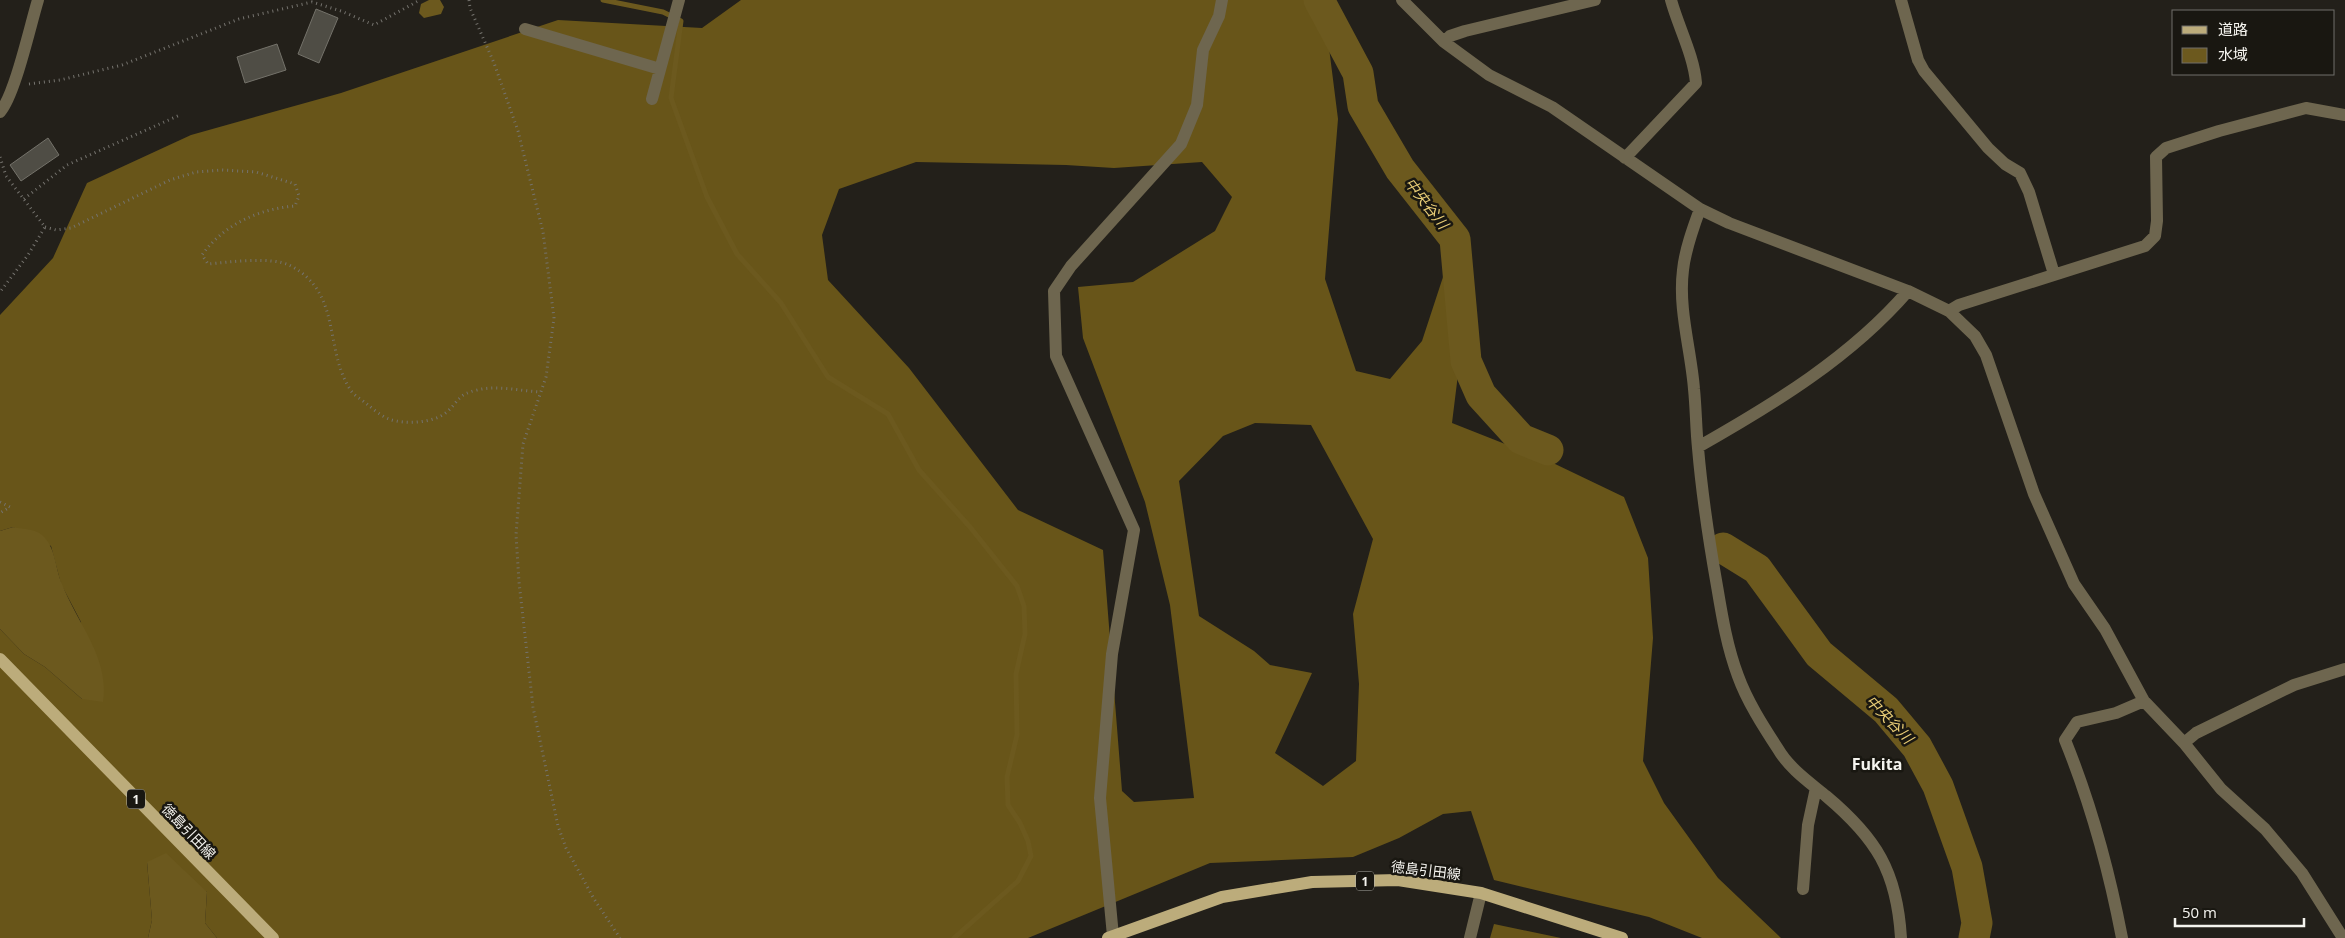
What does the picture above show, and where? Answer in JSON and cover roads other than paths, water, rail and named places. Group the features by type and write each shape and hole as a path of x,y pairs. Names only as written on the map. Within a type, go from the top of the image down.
{"main road":[{"name":"徳島引田線","path":"0,659 273,938"},
{"name":"徳島引田線","path":"1110,937 1222,897 1312,882 1398,880 1481,893 1622,938"}],"street":[{"path":"0,112 5,106 13,86 38,0"},
{"path":"652,99 679,0"},
{"path":"1110,937 1100,798 1112,654 1134,530 1056,356 1054,291 1071,266 1181,144 1197,105 1203,50 1219,16 1222,0"},
{"path":"1402,0 1444,42 1489,75 1552,107 1700,209 1729,223 1908,291 1949,311 1975,336 1986,355 2004,413 2034,494 2074,584 2104,629 2144,701 2184,743 2221,789 2265,829 2302,873 2343,938"},
{"path":"1444,42 1450,36 1465,31 1595,0"},
{"path":"1625,158 1696,82 1695,72 1671,0"},
{"path":"1901,0 1918,60 1924,70 1988,148 2005,164 2020,173 2029,192 2054,274"},
{"path":"525,29 660,69"},
{"path":"1949,311 1959,305 2145,246 2155,236 2157,221 2156,157 2166,148 2219,130 2306,108 2345,115"},
{"path":"1700,209 1683,268 1682,289 1694,387 1698,447 1708,532 1722,616 1738,676 1754,709 1779,752 1798,772 1846,813 1868,836 1884,860 1893,886 1900,919 1901,938"},
{"path":"1698,447 1795,389 1862,336 1894,308 1908,291"},
{"path":"2184,743 2196,733 2294,685 2345,669"},
{"path":"2122,938 2108,873 2084,790 2065,740 2077,722 2116,713 2144,701"},
{"path":"1803,889 1808,825 1816,788"},
{"path":"1470,938 1481,893"}],"water":[{"path":"429,0 440,0 444,7 441,14 424,18 419,13 421,4"},
{"path":"13,527 39,533 50,545 62,584 91,641 102,670 103,702 82,699 45,667 24,654 0,629 0,531"},
{"path":"166,853 207,892 205,923 217,938 148,938 152,920 147,862"}],"waterway":[{"path":"603,0 663,12 681,21 671,98 707,197 737,254 781,303 828,377 888,414 919,470 970,527 1017,586 1024,606 1025,634 1016,674 1017,735 1007,777 1008,805 1020,823 1028,841 1031,856 1018,881 954,938"},
{"name":"中央谷川","path":"1319,0 1358,73 1363,106 1400,169 1455,239 1466,361 1481,395 1521,439 1548,450"},
{"name":"中央谷川","path":"1723,548 1757,569 1819,654 1886,710 1917,747 1938,786 1967,867 1977,923 1974,938"}],"district":[{"name":"Fukita","path":"1877,764"}]}
